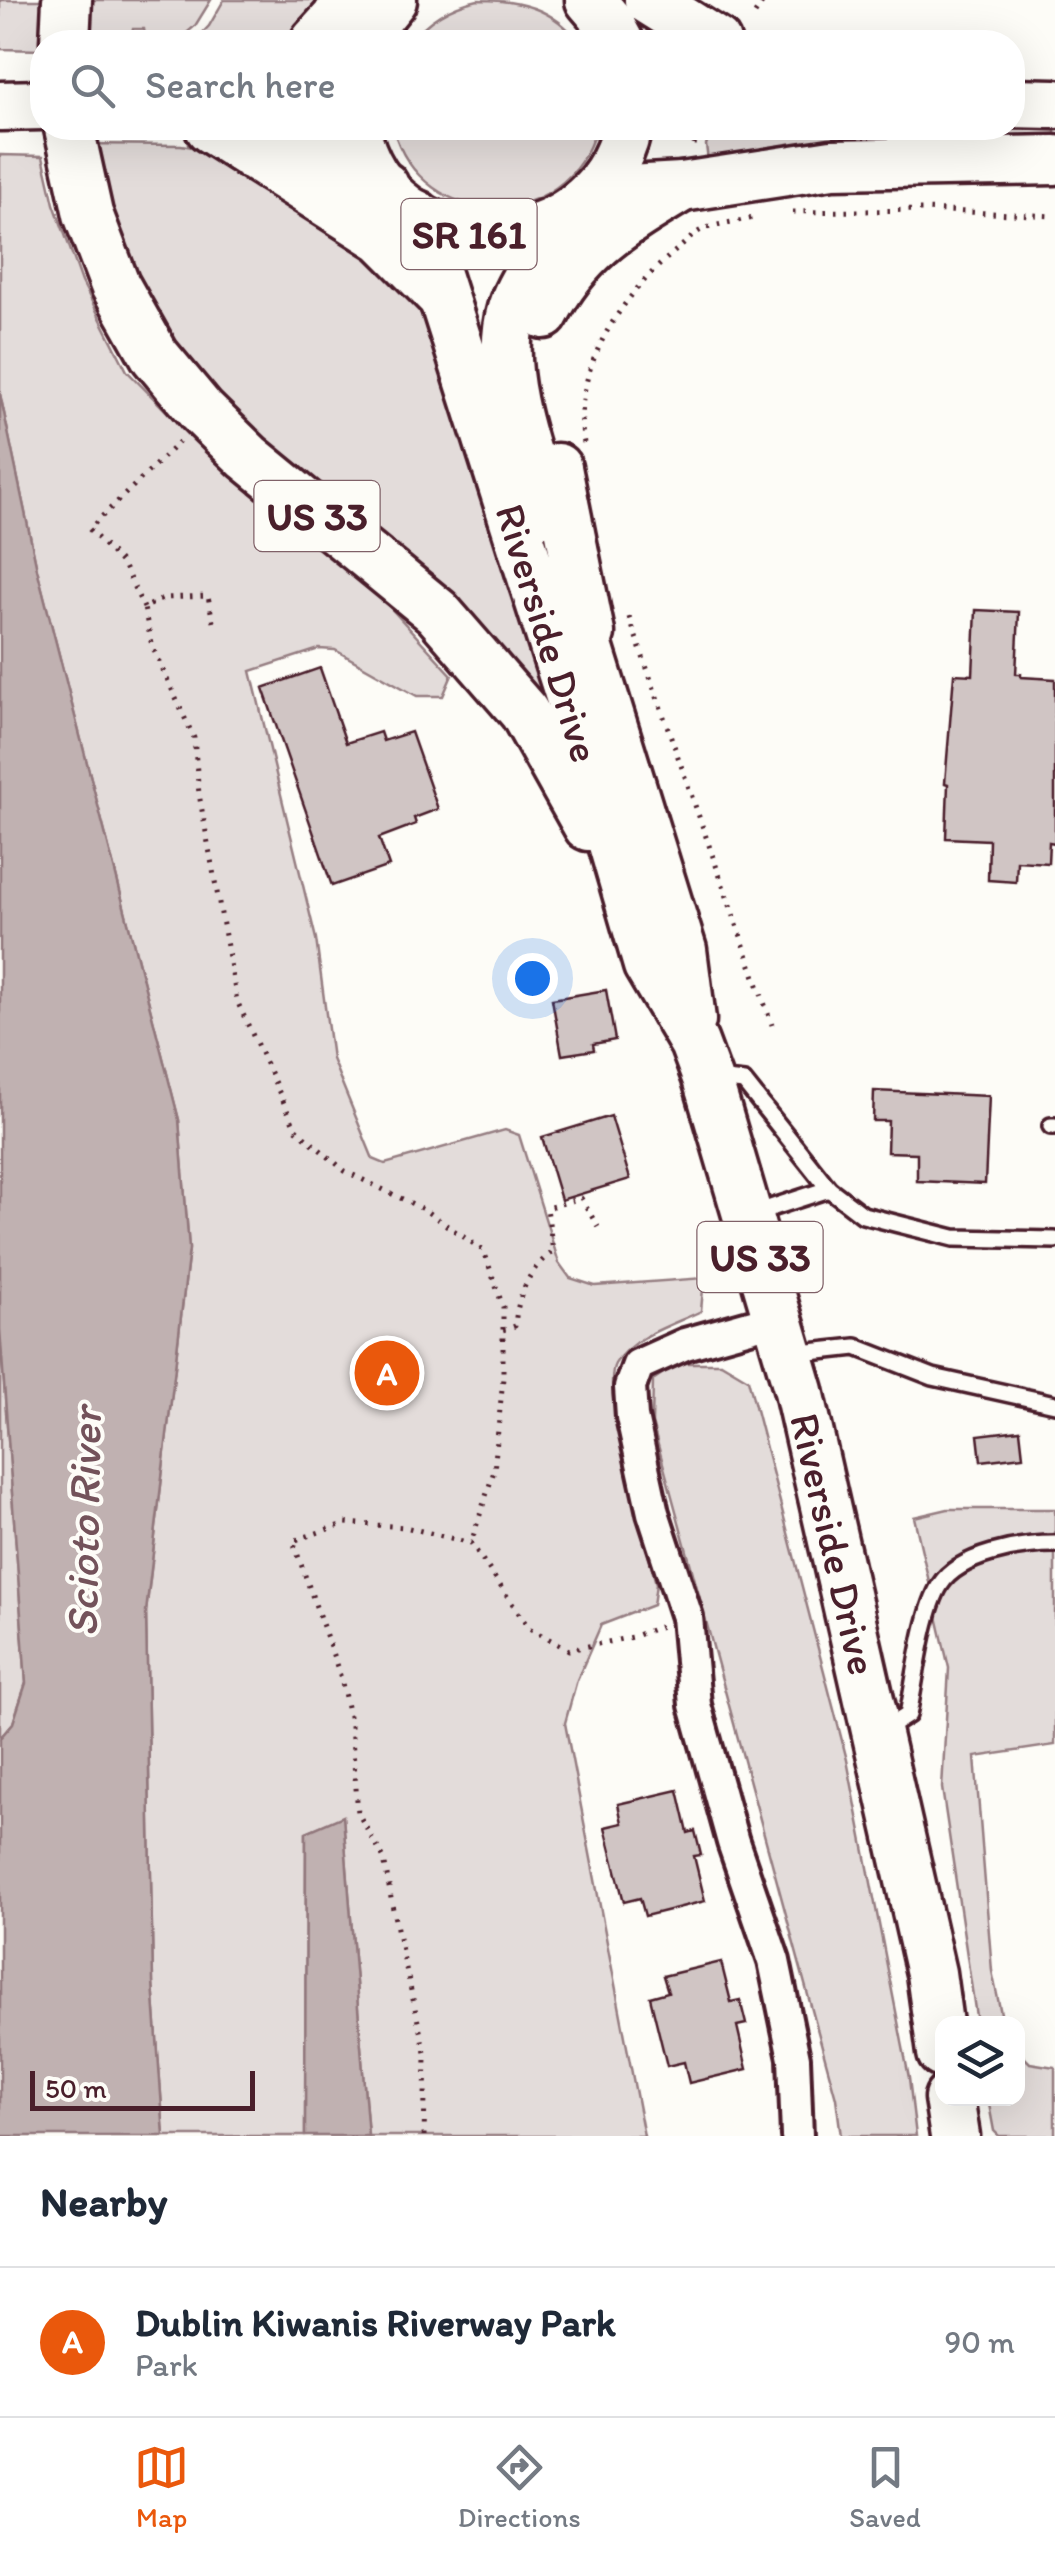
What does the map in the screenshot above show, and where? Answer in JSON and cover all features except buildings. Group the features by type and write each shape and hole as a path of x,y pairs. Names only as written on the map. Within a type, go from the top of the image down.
{"main road":[{"path":"66,30 67,0"},
{"path":"649,0 697,30"},
{"path":"326,30 336,19 362,22"},
{"path":"1025,103 1055,104"},
{"path":"0,106 30,105"},
{"name":"US 33","path":"72,140 95,232 116,285 155,356 201,411 248,458 437,612 524,712 574,804 619,874"},
{"path":"229,140 382,238 442,298"},
{"name":"SR 161","path":"300,140 447,229 480,236 524,232 579,204 832,164 1055,160"},
{"name":"Riverside Drive","path":"359,140 363,153 400,201 442,298 573,706 648,964 701,1060"},
{"name":"Riverside Drive","path":"623,140 617,158 579,204 512,310 506,368 531,469 682,950 701,1060 783,1336 878,1734 936,2016"},
{"name":"US 33","path":"598,675 568,510 544,417 539,335 544,314 561,282 584,254 618,225 682,187"},
{"path":"950,2106 955,2136"}],"street":[{"path":"783,1336 685,1344 638,1365 630,1386 632,1416 653,1513 687,1617 696,1705 733,1842 774,1961 794,2058 797,2136"}],"lane":[{"path":"701,1060 744,1082 828,1188 863,1215 954,1238 1055,1240"},
{"path":"748,1216 828,1188"},
{"path":"783,1336 856,1347 933,1377 1055,1404"},
{"path":"878,1734 908,1715 940,1584 968,1562 1024,1544 1055,1544"}],"path":[{"path":"755,14 764,0"},
{"path":"782,212 925,210 1055,216"},
{"path":"586,455 580,419 593,361 620,308 659,264 702,230 766,216"},
{"path":"192,430 89,528 123,565 144,608 152,646 194,738 199,794 237,1001 296,1130 345,1170 423,1209 484,1251 503,1307 503,1378 494,1471 471,1544"},
{"path":"144,608 164,598 208,596 213,622"},
{"path":"623,600 772,1025"},
{"path":"503,1330 515,1326 522,1291 542,1259 553,1252 547,1208 582,1198 598,1227"},
{"path":"424,2136 426,2057 384,1859 358,1812 341,1678 293,1542 346,1523 405,1527 471,1544 529,1628 569,1650 632,1636 687,1617"}],"shaded area":[{"path":"0,0 52,0 46,30 30,30 30,50 0,49"},
{"path":"76,0 211,0 190,30 75,30"},
{"path":"224,0 339,0 309,30 205,30"},
{"path":"478,0 521,4 546,14 569,30 421,30 458,6"},
{"path":"1025,130 1055,130 1055,137 1025,140"},
{"path":"399,140 591,140 580,163 556,187 527,202 494,207 462,202 433,187 409,162"},
{"path":"708,140 1023,140 709,169"},
{"path":"82,144 199,148 315,210 429,310 568,712 543,724 165,350"},
{"path":"0,155 43,156 54,204 82,282 127,371 217,463 351,565 452,675 443,696 417,696 335,650 319,649 251,671 316,939 332,1059 373,1159 385,1164 505,1130 519,1135 559,1263 570,1278 595,1286 704,1278 701,1311 642,1339 615,1364 612,1380 619,1435 656,1584 653,1605 601,1625 577,1680 565,1723 644,2136 368,2136 343,1817 306,1832 305,2136 164,2136 153,1983 146,1612 189,1249 179,1120 37,569 0,394"},
{"path":"0,1329 26,1683 13,1723 0,1738"},
{"path":"678,1363 721,1363 748,1379 847,1760 909,2078 916,2136 841,2136 836,2098 652,1423 653,1380"},
{"path":"948,1509 1055,1509 1055,1745 975,1757 992,1971 1002,2016 976,2016 942,1788 949,1668 914,1517"},
{"path":"1025,2058 1030,2063 1055,2067 1055,2136 999,2136 994,2131 989,2106 1025,2106"}],"water":[{"name":"Scioto River","path":"0,394 37,569 179,1120 189,1249 146,1612 153,1983 164,2136 0,2136 0,1738 13,1723 26,1683 0,1329"},
{"path":"343,1816 368,2136 305,2136 306,1832"}],"place":[{"name":"Dublin Kiwanis Riverway Park","path":"387,1373"}]}
